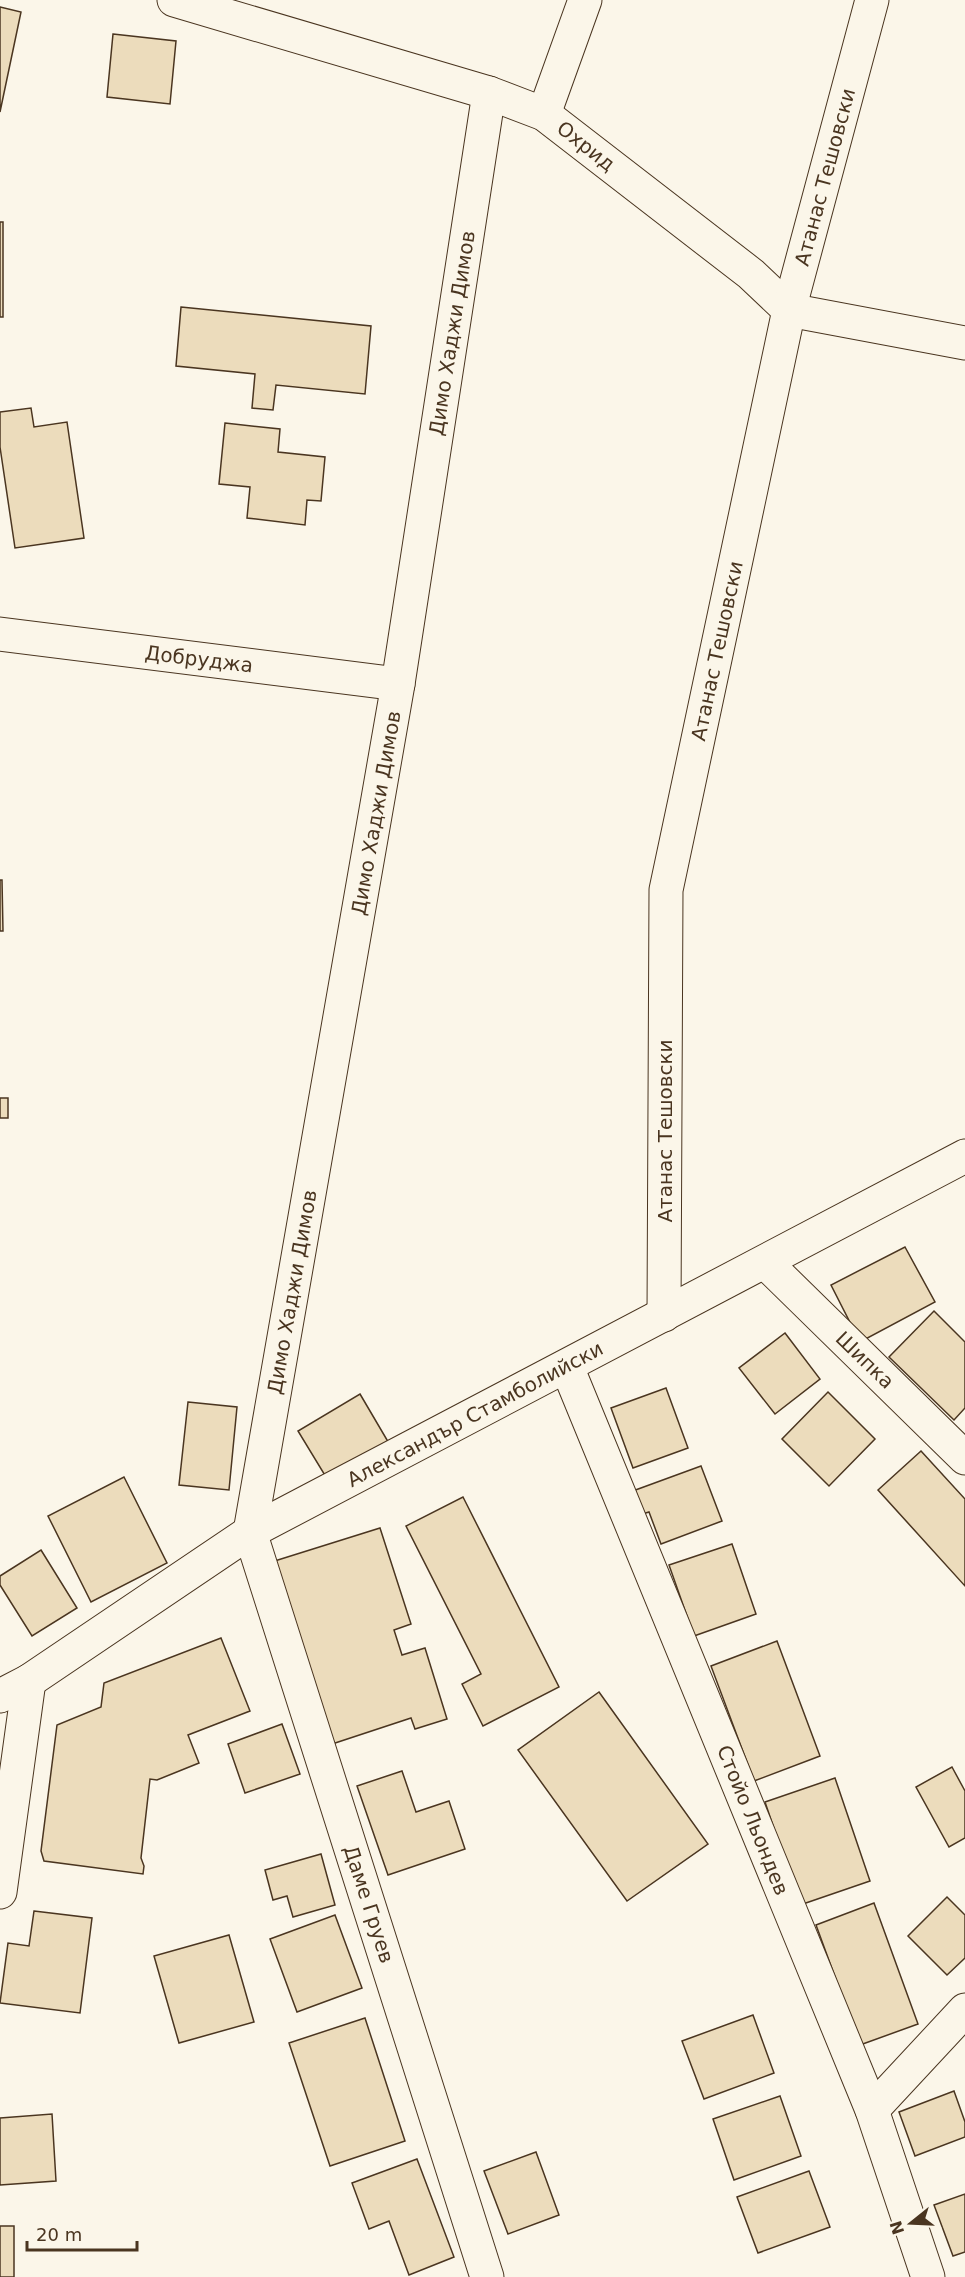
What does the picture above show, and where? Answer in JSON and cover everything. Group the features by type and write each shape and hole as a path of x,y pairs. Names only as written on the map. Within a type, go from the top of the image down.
{"street":[{"name":"Охрид","path":"174,0 489,93 544,114 751,274 789,310"},
{"path":"544,114 585,0"},
{"name":"Атанас Тешовски","path":"664,1315 666,890 789,310 872,0"},
{"name":"Димо Хаджи Димов","path":"250,1532 398,684 489,93"},
{"path":"789,310 965,343"},
{"name":"Добруджа","path":"0,634 398,684"},
{"name":"Александър Стамболийски","path":"0,1696 29,1681 250,1532 766,1263 965,1156"},
{"name":"Шипка","path":"766,1263 965,1458"},
{"name":"Стойо Льондев","path":"567,1367 872,2110 928,2277"},
{"name":"Даме Груев","path":"250,1532 487,2277"},
{"path":"0,1892 29,1681"},
{"path":"872,2110 965,2010"}],"building":[{"path":"0,7 21,12 0,112"},
{"path":"113,34 176,41 170,104 107,97"},
{"path":"0,222 3,222 3,317 0,317"},
{"path":"181,307 371,326 365,394 276,385 273,410 252,408 255,374 176,366"},
{"path":"31,408 34,427 67,422 84,538 15,548 0,447 0,412"},
{"path":"225,423 280,429 278,452 325,457 321,501 307,500 305,525 247,518 250,487 219,484"},
{"path":"0,880 2,880 3,931 0,931"},
{"path":"0,1098 8,1098 8,1118 0,1118"},
{"path":"905,1247 935,1302 860,1342 831,1285"},
{"path":"934,1311 965,1342 965,1408 954,1420 889,1357"},
{"path":"785,1333 820,1379 775,1414 739,1368"},
{"path":"666,1388 688,1448 633,1468 611,1408"},
{"path":"828,1392 875,1439 829,1486 782,1439"},
{"path":"360,1394 390,1445 329,1482 298,1431"},
{"path":"188,1402 237,1407 229,1490 179,1485"},
{"path":"921,1451 965,1499 965,1586 878,1490"},
{"path":"701,1466 722,1521 661,1544 649,1512 639,1515 630,1492"},
{"path":"124,1477 167,1563 91,1602 48,1516"},
{"path":"463,1497 559,1687 483,1726 462,1684 481,1674 406,1526"},
{"path":"380,1528 411,1624 394,1630 402,1655 425,1648 447,1719 415,1729 411,1718 323,1747 265,1564"},
{"path":"732,1544 756,1614 694,1636 669,1565"},
{"path":"41,1550 77,1608 32,1636 0,1585 0,1576"},
{"path":"221,1638 250,1711 188,1735 199,1763 157,1780 150,1779 141,1858 144,1866 143,1874 44,1861 41,1851 57,1725 101,1707 104,1683"},
{"path":"777,1641 820,1756 754,1781 711,1666"},
{"path":"599,1692 708,1844 627,1901 518,1750"},
{"path":"282,1724 300,1774 245,1793 228,1744"},
{"path":"952,1767 965,1791 965,1838 949,1847 916,1787"},
{"path":"402,1771 416,1812 449,1801 465,1849 388,1875 357,1786"},
{"path":"835,1778 870,1881 800,1905 765,1802"},
{"path":"321,1854 335,1905 293,1917 287,1896 273,1900 265,1870"},
{"path":"947,1897 965,1915 965,1958 947,1975 908,1936"},
{"path":"874,1903 918,2024 860,2045 816,1925"},
{"path":"34,1911 92,1918 80,2013 0,2003 8,1943 29,1946"},
{"path":"335,1915 362,1988 297,2012 270,1939"},
{"path":"229,1935 254,2022 179,2043 154,1956"},
{"path":"753,2015 774,2073 704,2099 682,2041"},
{"path":"365,2018 405,2141 330,2166 289,2043"},
{"path":"954,2091 965,2122 965,2137 915,2156 899,2112"},
{"path":"780,2096 801,2156 734,2180 713,2119"},
{"path":"52,2114 56,2181 0,2185 0,2118"},
{"path":"536,2152 559,2215 508,2234 484,2171"},
{"path":"417,2159 454,2257 409,2275 389,2221 369,2229 352,2183"},
{"path":"809,2171 830,2227 758,2253 737,2197"},
{"path":"965,2194 965,2252 953,2256 934,2205"},
{"path":"0,2226 14,2226 14,2277 0,2277"}]}
